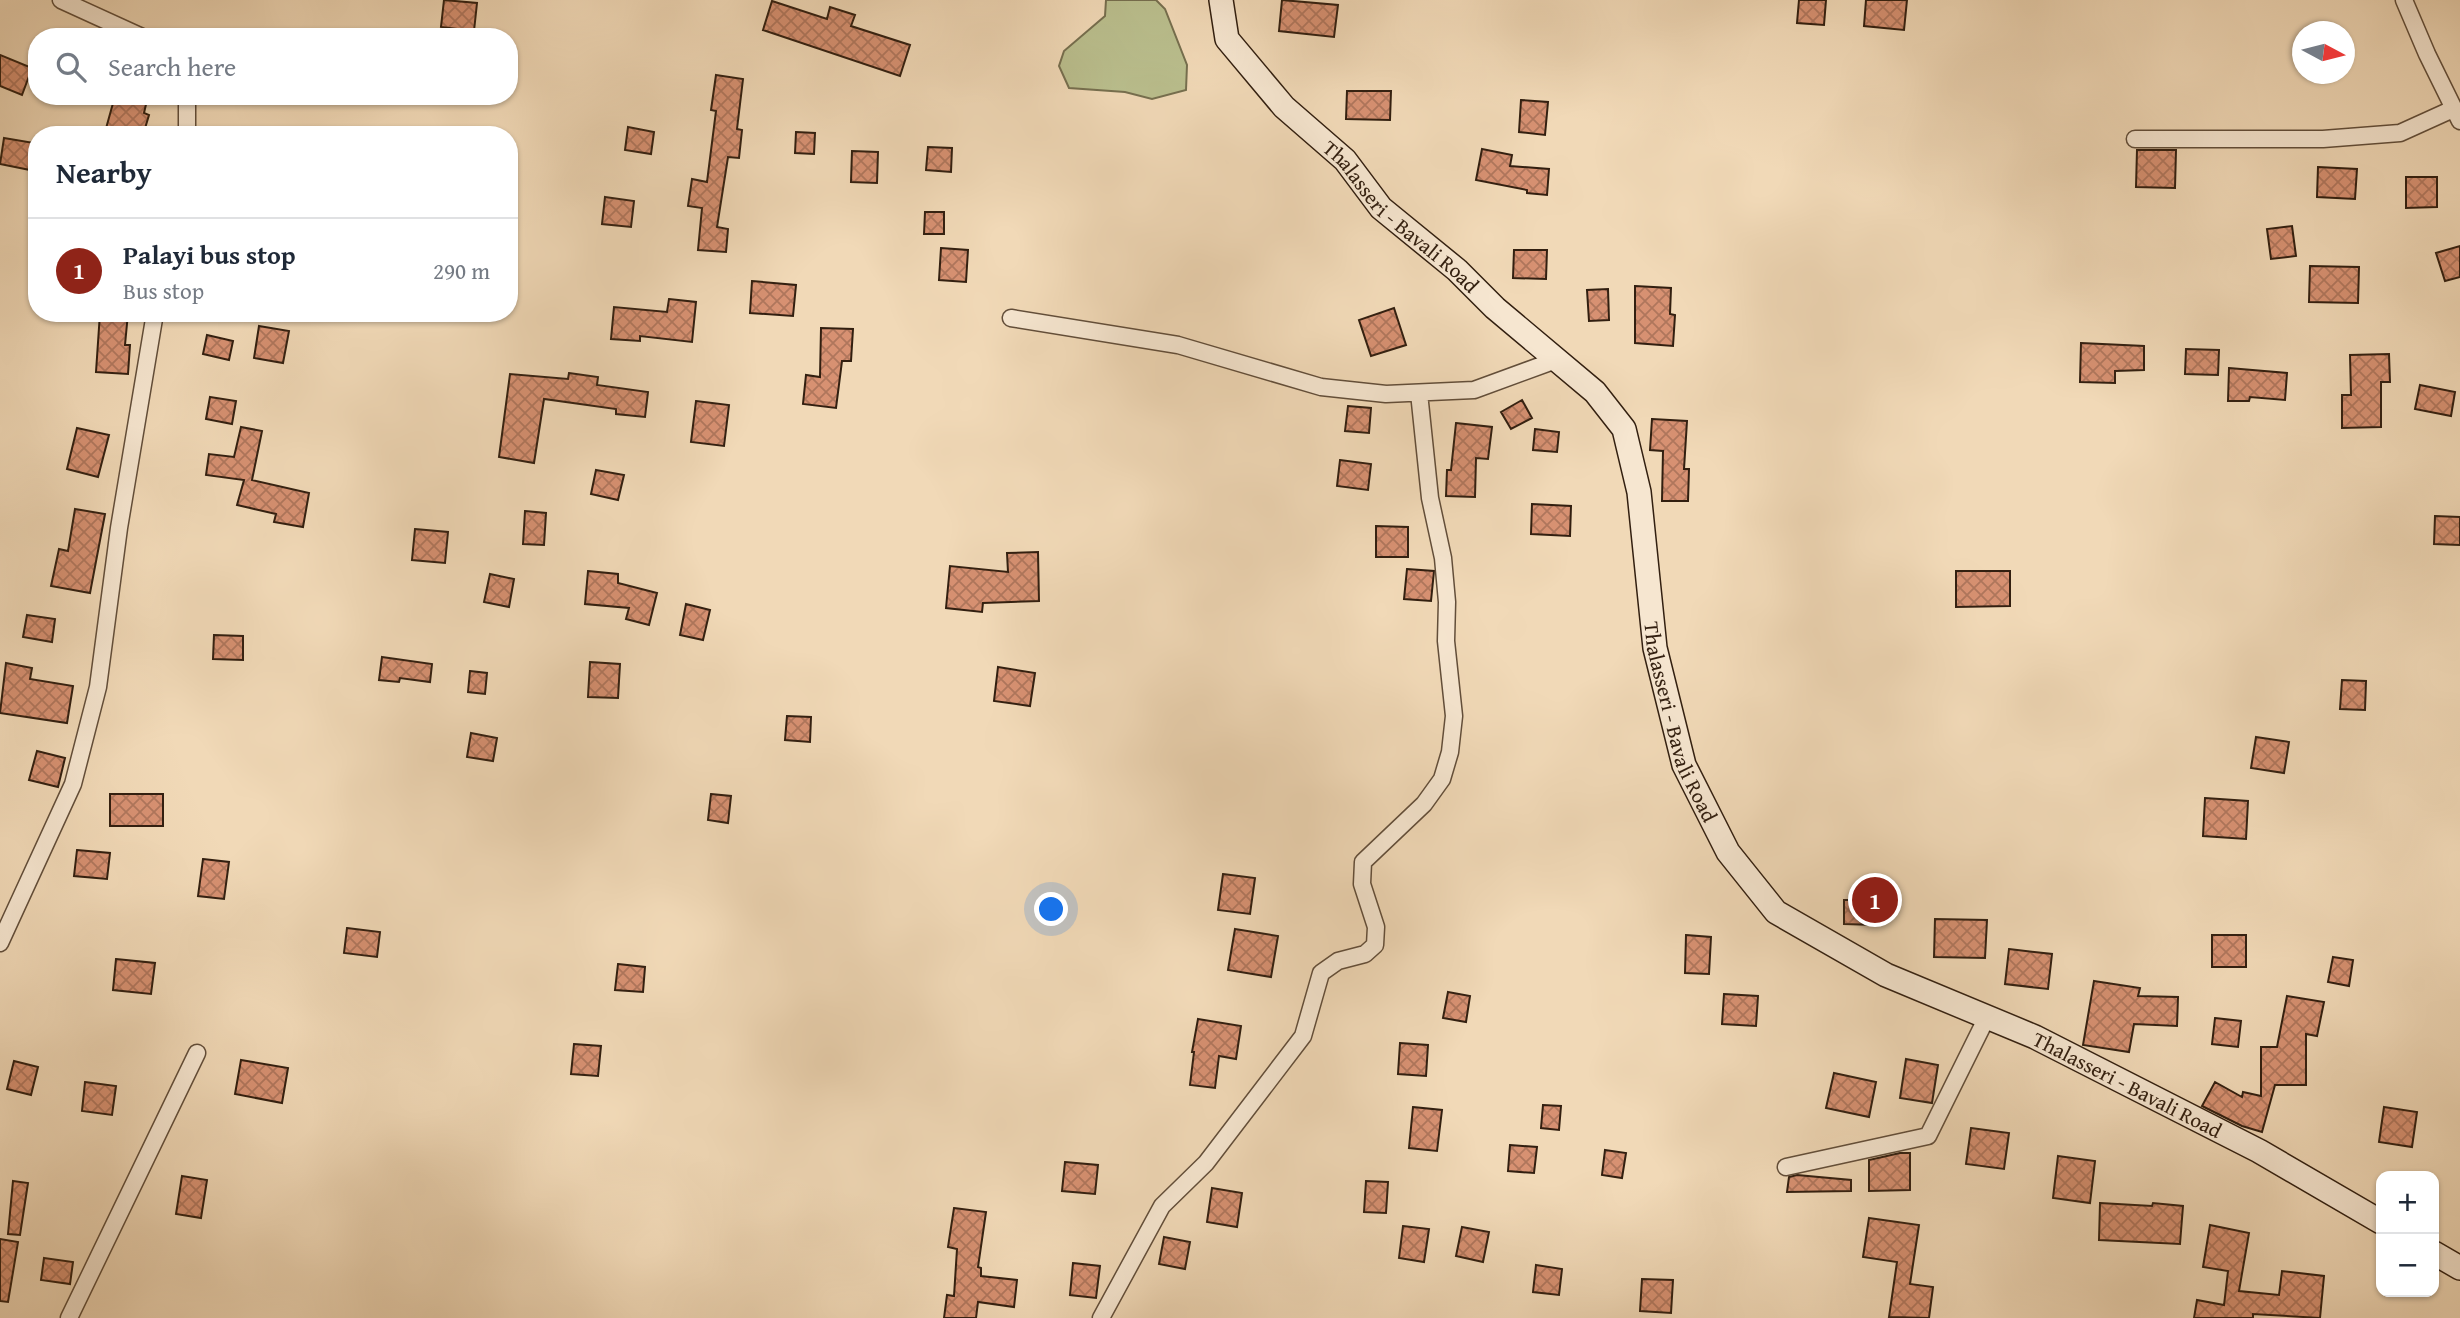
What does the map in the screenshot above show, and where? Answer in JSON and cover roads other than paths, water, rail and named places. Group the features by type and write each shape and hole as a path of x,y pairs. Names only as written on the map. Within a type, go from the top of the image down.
{"main road":[{"name":"Thalasseri - Bavali Road","path":"1221,0 1227,39 1284,107 1345,160 1381,208 1457,270 1495,308 1595,392 1624,429 1639,492 1656,648 1684,765 1728,852 1776,912 1886,975 2035,1037 2259,1151 2376,1219"},
{"path":"2439,1256 2460,1268"}],"street":[{"path":"61,0 122,28"},
{"path":"2135,139 2323,139 2400,133 2457,115 2404,0"},
{"path":"186,105 187,126"},
{"path":"1011,318 1178,345 1321,387 1386,394 1474,390 1556,359"},
{"path":"0,943 73,784 98,687 119,528 153,322"},
{"path":"1101,1318 1162,1206 1206,1163 1303,1036 1321,974 1338,961 1364,954 1375,945 1376,927 1362,884 1363,862 1424,804 1442,779 1450,752 1454,716 1446,641 1447,602 1443,558 1430,498 1419,393"},
{"path":"1786,1167 1928,1136 1987,1017"},
{"path":"69,1318 197,1053"}],"place":[{"name":"Palayi bus stop","path":"1875,900"}]}
